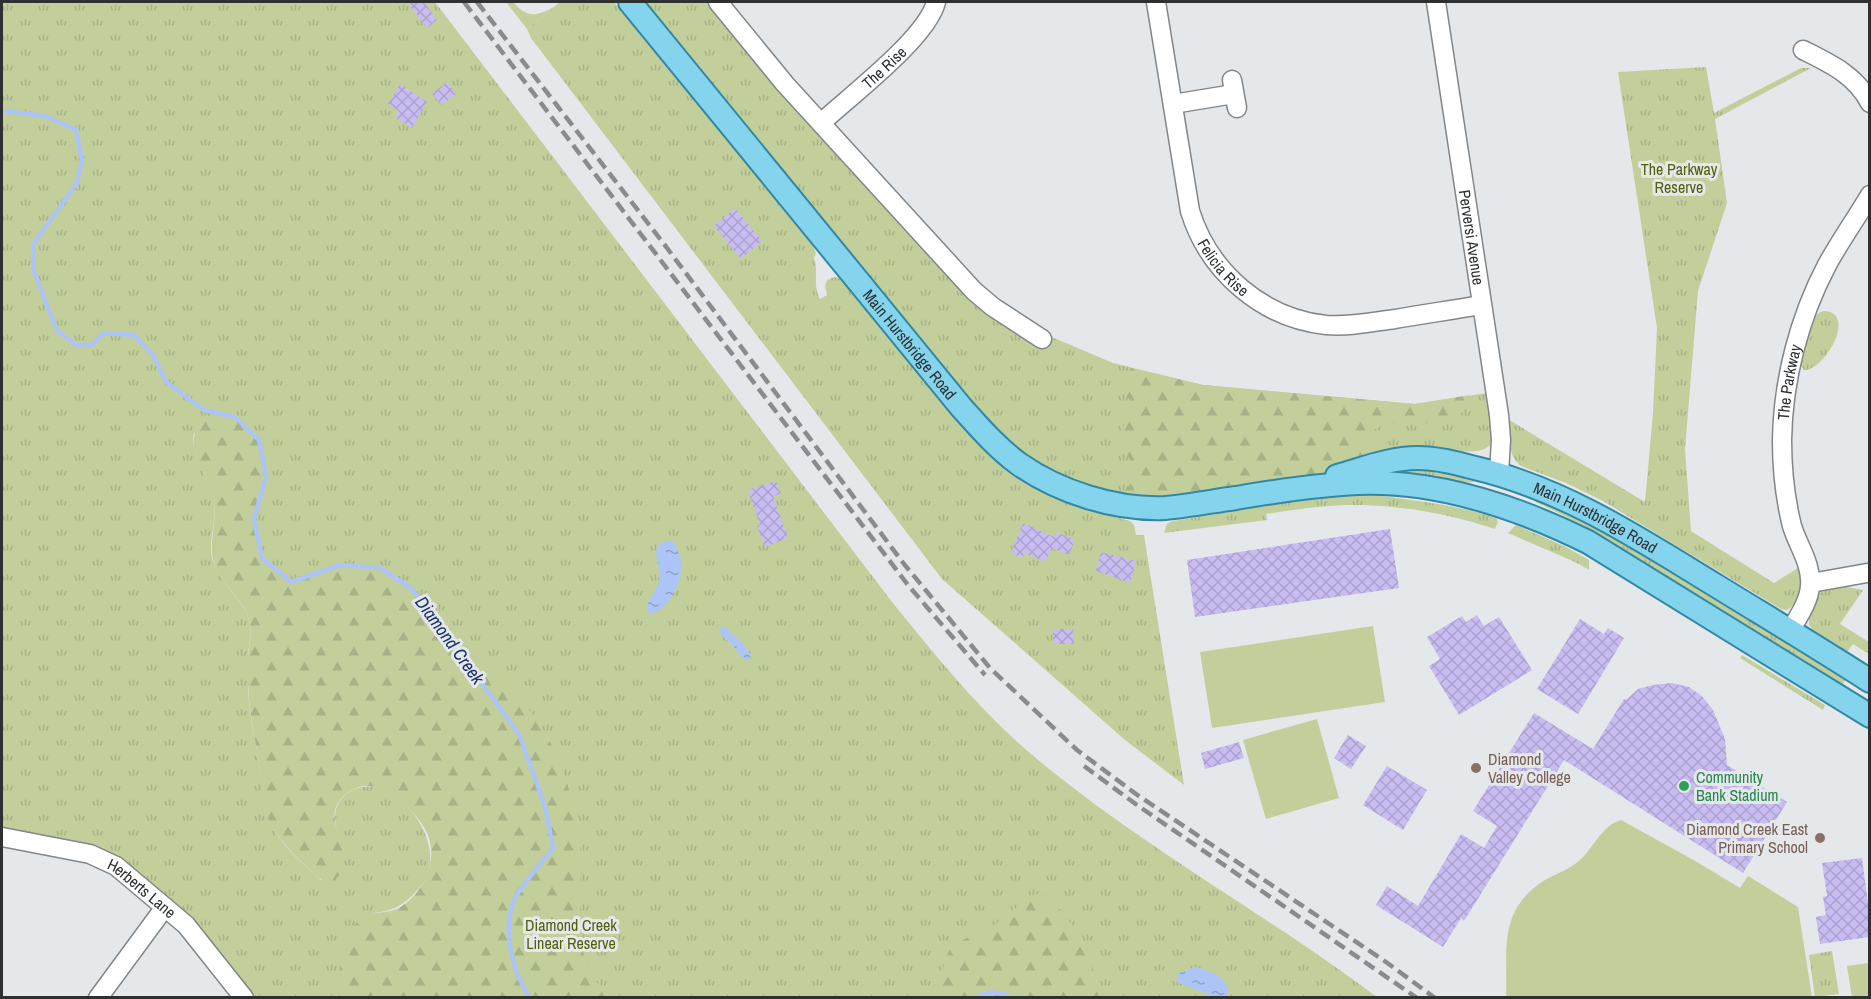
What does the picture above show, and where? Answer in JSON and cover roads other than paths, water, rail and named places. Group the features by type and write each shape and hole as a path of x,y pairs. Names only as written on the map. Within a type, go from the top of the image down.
{"main road":[{"name":"Main Hurstbridge Road","path":"630,2 954,399 979,428 1018,463 1038,476 1090,497 1126,505 1163,508 1289,489 1359,483 1402,485 1495,503 1558,527 1588,542 1869,716"},
{"name":"Main Hurstbridge Road","path":"1289,489 1381,464 1413,458 1451,462 1499,473 1557,494 1591,510 1869,681"},
{"path":"1495,503 1499,473"}],"street":[{"path":"718,2 773,70 974,291 993,307 1042,339"},
{"name":"The Rise","path":"821,123 907,45 927,22 936,2"},
{"name":"Felicia Rise","path":"1156,2 1187,196 1195,225 1210,254 1223,271 1257,300 1280,313 1327,325 1344,325 1481,305"},
{"name":"Perversi Avenue","path":"1436,2 1500,423 1499,473"},
{"path":"1803,50 1846,75 1858,86 1869,103"},
{"path":"1173,104 1234,94"},
{"name":"The Parkway","path":"1811,584 1809,568 1793,528 1785,486 1782,440 1787,388 1801,330 1819,282 1869,195"},
{"path":"1790,631 1807,599 1811,584 1867,573"},
{"name":"Herberts Lane","path":"2,837 99,857 116,866 186,925 244,998"},
{"path":"99,998 165,907"}],"water":[{"path":"673,542 679,551 681,572 674,593 659,610 650,615 648,602 659,580 656,550 660,543"},
{"path":"724,626 741,642 751,655 750,659 741,657 732,644 721,635 719,629"},
{"path":"1195,967 1218,975 1226,983 1228,995 1215,997 1177,982 1177,974"}],"waterway":[{"name":"Diamond Creek","path":"2,113 4,111 46,116 76,130 82,160 77,183 34,243 33,269 57,331 77,345 92,345 104,333 134,335 153,355 166,382 204,410 235,417 259,440 266,477 254,519 262,558 291,582 340,565 380,568 412,589 519,734 545,806 553,848 526,881 514,900 509,925 514,964 530,998"},
{"name":"Diamond Creek","path":"976,998 980,995 994,993 1012,998"}],"railway":[{"path":"464,2 908,585 985,675"},
{"path":"477,2 664,244 904,564 990,668 1077,750 1136,794 1386,962 1435,998"},
{"path":"1084,766 1417,998"}],"place":[{"name":"Diamond Valley College","path":"1476,768"},
{"name":"Community Bank Stadium","path":"1684,786"},
{"name":"Diamond Creek East Primary School","path":"1820,838"}],"park label":[{"name":"The Parkway Reserve","path":"1679,178"},
{"name":"Diamond Creek Linear Reserve","path":"571,934"}]}
